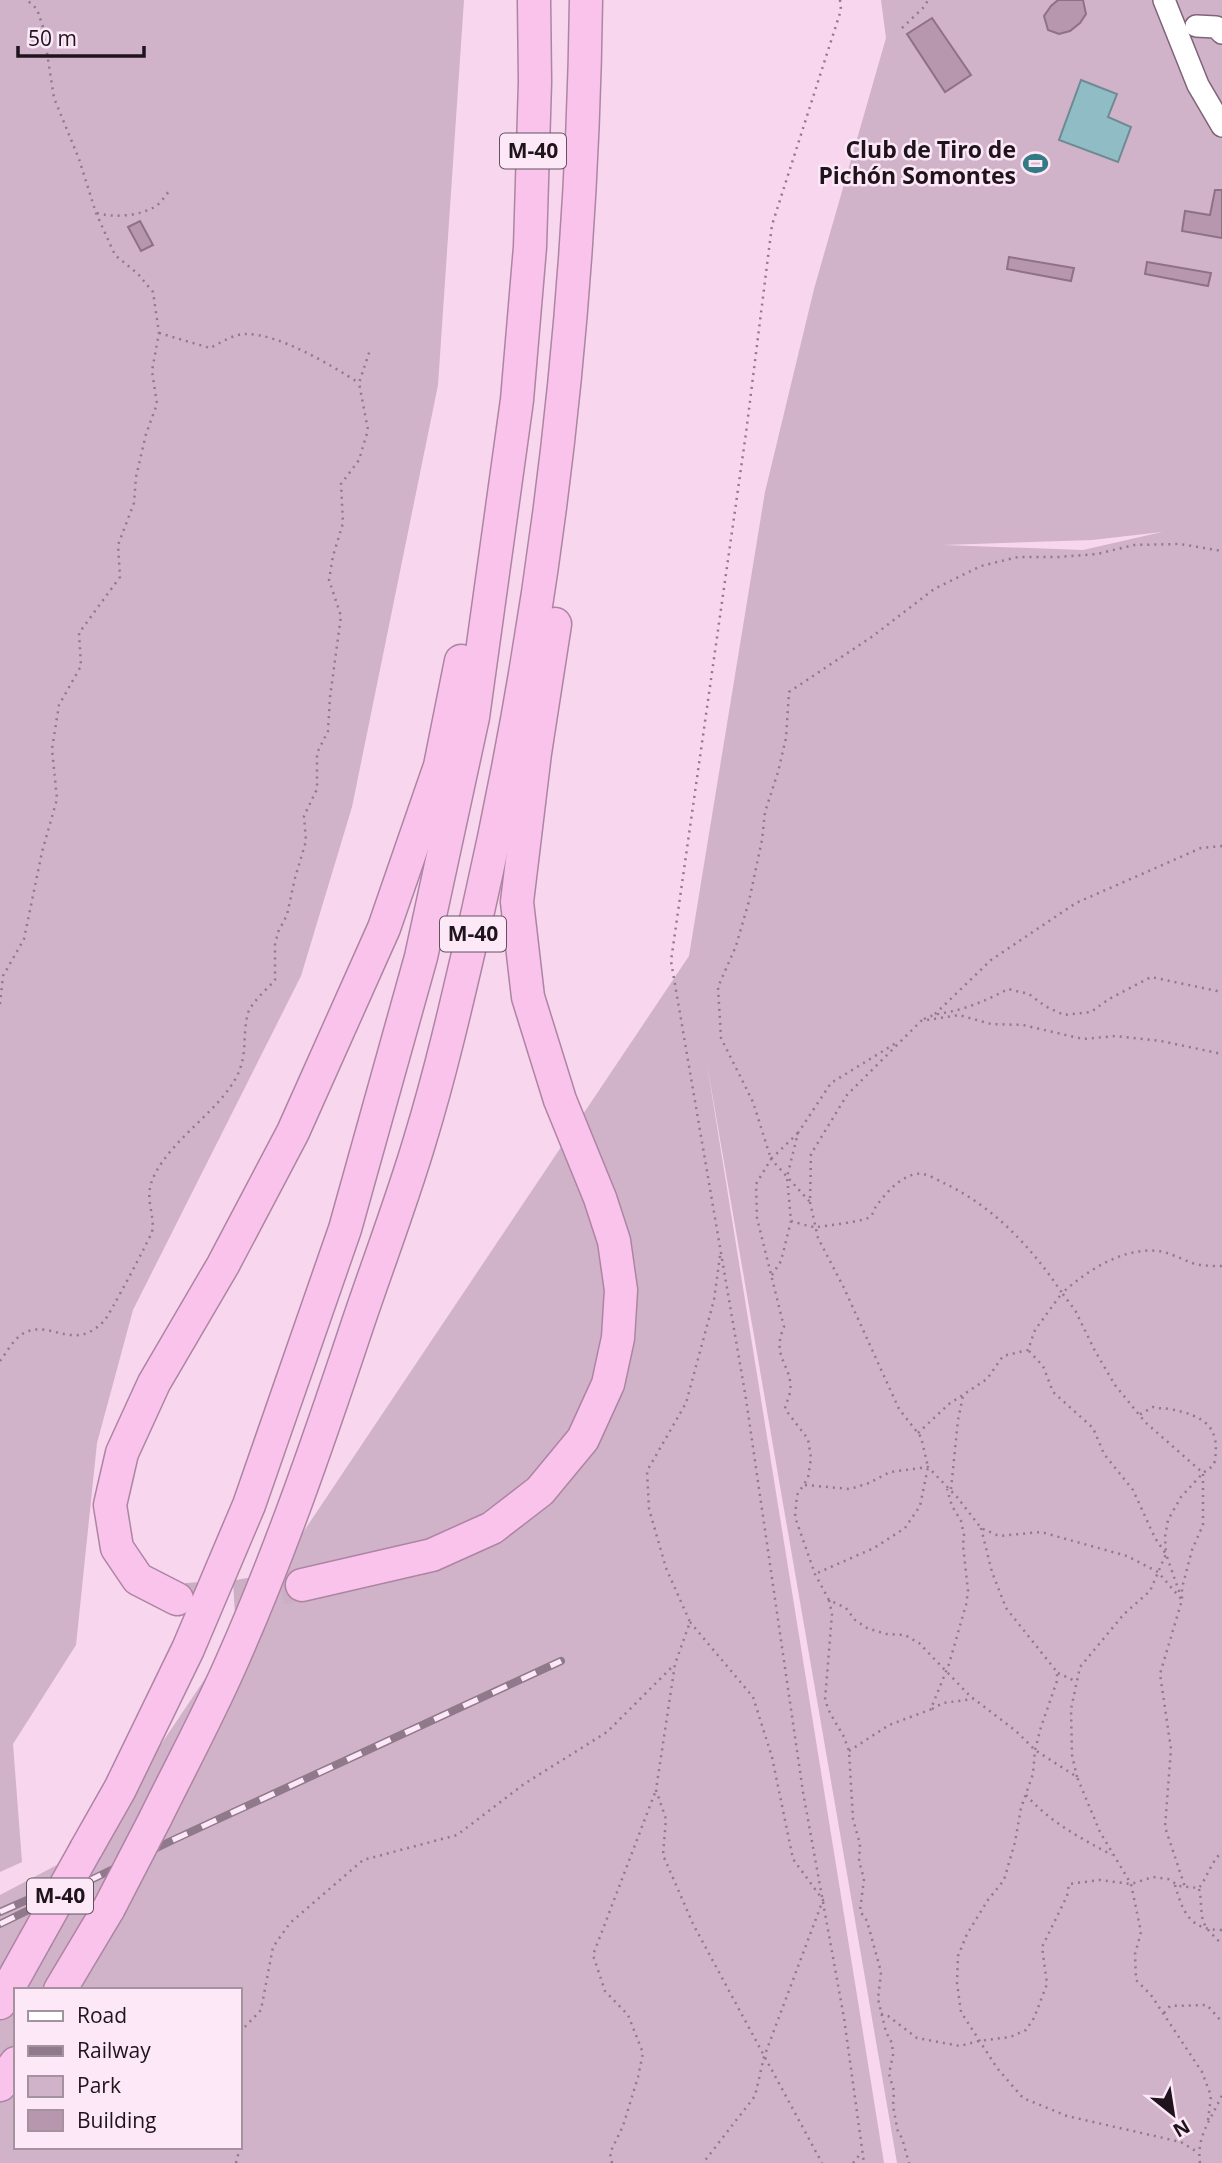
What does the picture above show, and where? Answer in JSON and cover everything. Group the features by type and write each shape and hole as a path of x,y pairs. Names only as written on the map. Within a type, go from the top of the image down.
{"highway":[{"name":"M-40","path":"0,2003 120,1789 188,1649 249,1505 345,1229 421,957 473,717 516,400 530,247 535,82 534,0"},
{"name":"M-40","path":"61,1988 109,1908 230,1668 294,1512 423,1130 453,1020 517,724 547,536 576,251 585,86 586,0"},
{"path":"302,1585 432,1555 492,1528 540,1491 583,1439 608,1384 613,1362 618,1338 621,1290 614,1241 561,1100 528,997 517,902 566,551 566,350"},
{"path":"177,1599 138,1579 117,1548 110,1505 122,1453 154,1383 223,1265 293,1132 384,928 440,766 492,475 516,400"},
{"path":"0,2085 14,2066"}],"street":[{"path":"1164,0 1198,85 1222,126"},
{"path":"1196,26 1216,27 1222,33"}],"path":[{"path":"0,1004 3,976 24,939 42,852 57,800 52,749 59,705 81,666 79,633 120,577 118,545 134,503 136,477 146,434 157,404 152,371 159,333 153,292 138,274 115,255 96,213 79,159 54,98 43,27 37,9 27,0"},
{"path":"839,0 841,10 772,225 746,433 671,961 746,1399 803,1792 844,2018 864,2163"},
{"path":"902,28 928,0"},
{"path":"96,213 105,216 143,212 158,205 170,189"},
{"path":"159,333 210,348 242,334 265,335 331,365 359,383"},
{"path":"0,1361 23,1334 39,1328 67,1336 86,1334 105,1321 152,1231 148,1197 154,1175 197,1121 221,1100 236,1076 245,1054 248,1012 275,980 275,945 278,932 288,915 306,841 304,816 317,789 317,753 328,731 341,616 330,580 333,556 343,523 341,484 359,460 368,430 359,383 370,350"},
{"path":"810,1202 771,1159 753,1102 721,1038 718,987 736,946 749,901 765,812 786,738 789,692 873,635 934,589 981,566 1018,557 1097,554 1134,545 1180,544 1222,551"},
{"path":"935,1014 991,960 1076,903 1201,848 1222,846"},
{"path":"815,1574 874,1548 905,1528 920,1506 928,1467 921,1437 899,1409 818,1238 810,1202 811,1154 847,1095 921,1021 935,1014 990,999 1008,989 1029,994 1064,1015 1091,1012 1109,999 1151,977 1222,992"},
{"path":"921,1021 959,1015 991,1024 1023,1025 1083,1039 1116,1036 1222,1054"},
{"path":"902,1040 831,1083 798,1133 771,1159 755,1184 757,1218 784,1327 779,1338 779,1354 788,1373 791,1391 785,1409 807,1439 811,1458 808,1478 797,1495 795,1517 815,1574 829,1600 832,1614 825,1700 849,1751 852,1810 864,1879 860,1911 867,1920 881,1972 878,1999 886,2032 892,2043 890,2080 894,2091 893,2106 898,2132 909,2163"},
{"path":"772,1276 781,1261 791,1221 788,1177 798,1133"},
{"path":"791,1221 816,1227 830,1223 854,1223 870,1218 884,1197 899,1182 915,1174 927,1175 960,1191 1017,1235 1040,1260 1074,1310 1108,1376 1139,1415 1203,1473 1203,1525 1192,1549 1182,1588 1182,1600 1160,1674 1171,1749 1166,1827 1185,1886"},
{"path":"1028,1350 1035,1330 1062,1293 1078,1279 1112,1260 1135,1251 1161,1251 1199,1265 1222,1266"},
{"path":"721,1253 714,1300 686,1403 647,1471 649,1509 666,1568 690,1622 753,1697 772,1757 793,1859 822,1900"},
{"path":"918,1433 949,1404 987,1378 1003,1356 1028,1350"},
{"path":"1028,1350 1043,1366 1053,1392 1093,1428 1104,1454 1133,1490 1154,1538 1166,1554"},
{"path":"951,1491 963,1396"},
{"path":"1139,1415 1153,1406 1200,1417 1211,1427 1219,1447 1214,1465 1181,1497 1168,1520 1166,1554 1182,1600"},
{"path":"803,1485 850,1489 890,1472 928,1467"},
{"path":"928,1467 981,1528 992,1572 1006,1608 1057,1672 1077,1682"},
{"path":"932,1709 946,1673 968,1591 964,1535 946,1486"},
{"path":"981,1528 999,1536 1041,1532 1127,1556 1157,1572 1182,1600"},
{"path":"1166,1554 1150,1591 1124,1614 1080,1667 1071,1710 1072,1755 1077,1777 1100,1832 1130,1884 1141,1932 1135,1954 1136,1980 1164,2013 1202,2072 1211,2096 1199,2154 1200,2163"},
{"path":"829,1600 846,1608 855,1620 867,1628 905,1636 919,1643 973,1699 1016,1731 1035,1750 1077,1777"},
{"path":"612,2163 610,2153 623,2126 639,2077 643,2053 628,2015 605,1991 593,1955 656,1790 675,1664 690,1622"},
{"path":"242,2030 261,2011 273,1947 290,1923 363,1860 457,1835 524,1784 607,1732 675,1664"},
{"path":"1057,1672 1057,1681 1035,1750 1033,1774 1004,1881 988,1900 967,1934 958,1956 957,1983 961,2012 997,2068 1023,2098 1067,2116 1181,2142 1199,2154"},
{"path":"849,1751 889,1725 943,1703 973,1699"},
{"path":"656,1790 666,1819 663,1855 692,1924 822,2163"},
{"path":"1026,1795 1039,1810 1064,1828 1114,1857"},
{"path":"1199,1888 1209,1876 1214,1859 1222,1852"},
{"path":"881,2014 888,2016 917,2038 960,2046 1010,2037 1026,2030 1034,2018 1047,1984 1042,1947 1067,1896 1069,1884 1100,1880 1130,1884 1153,1877 1199,1888"},
{"path":"1175,1883 1180,1903 1191,1921 1201,1928 1222,1930"},
{"path":"1199,1888 1203,1903 1202,1920 1222,1945"},
{"path":"703,2163 755,2096 764,2057 822,1900"},
{"path":"1164,2013 1170,2006 1207,2005 1222,2022"},
{"path":"1208,2120 1222,2095"},
{"path":"853,2163 863,2152"}],"green space":[{"path":"0,0 464,0 438,385 352,807 301,976 133,1310 97,1443 76,1645 13,1744 22,1862 0,1872"},
{"path":"881,0 1222,0 1222,2163 897,2163 706,1058 884,2163 0,2163 0,1895 93,1846 689,956 765,492 814,289 886,38","holes":["1162,532 1083,550 943,545 1092,540"]}],"shaded area":[{"path":"1081,80 1117,94 1108,117 1131,127 1118,162 1059,140"}],"building":[{"path":"1058,0 1083,0 1086,14 1070,31 1059,34 1048,30 1044,16"},
{"path":"932,18 971,75 945,92 907,34"},
{"path":"1215,190 1222,190 1222,238 1182,231 1185,211 1210,215"},
{"path":"140,221 153,245 141,251 128,227"},
{"path":"1009,257 1074,268 1071,281 1007,269"},
{"path":"1147,262 1211,273 1208,286 1145,274"}],"tunnel":[{"path":"186,1599 237,1596 302,1585"}],"railway":[{"path":"0,1924 173,1840 561,1661"},
{"path":"0,1912 27,1900"}],"place":[{"name":"Club de Tiro de Pichón Somontes","path":"1036,163"}]}
